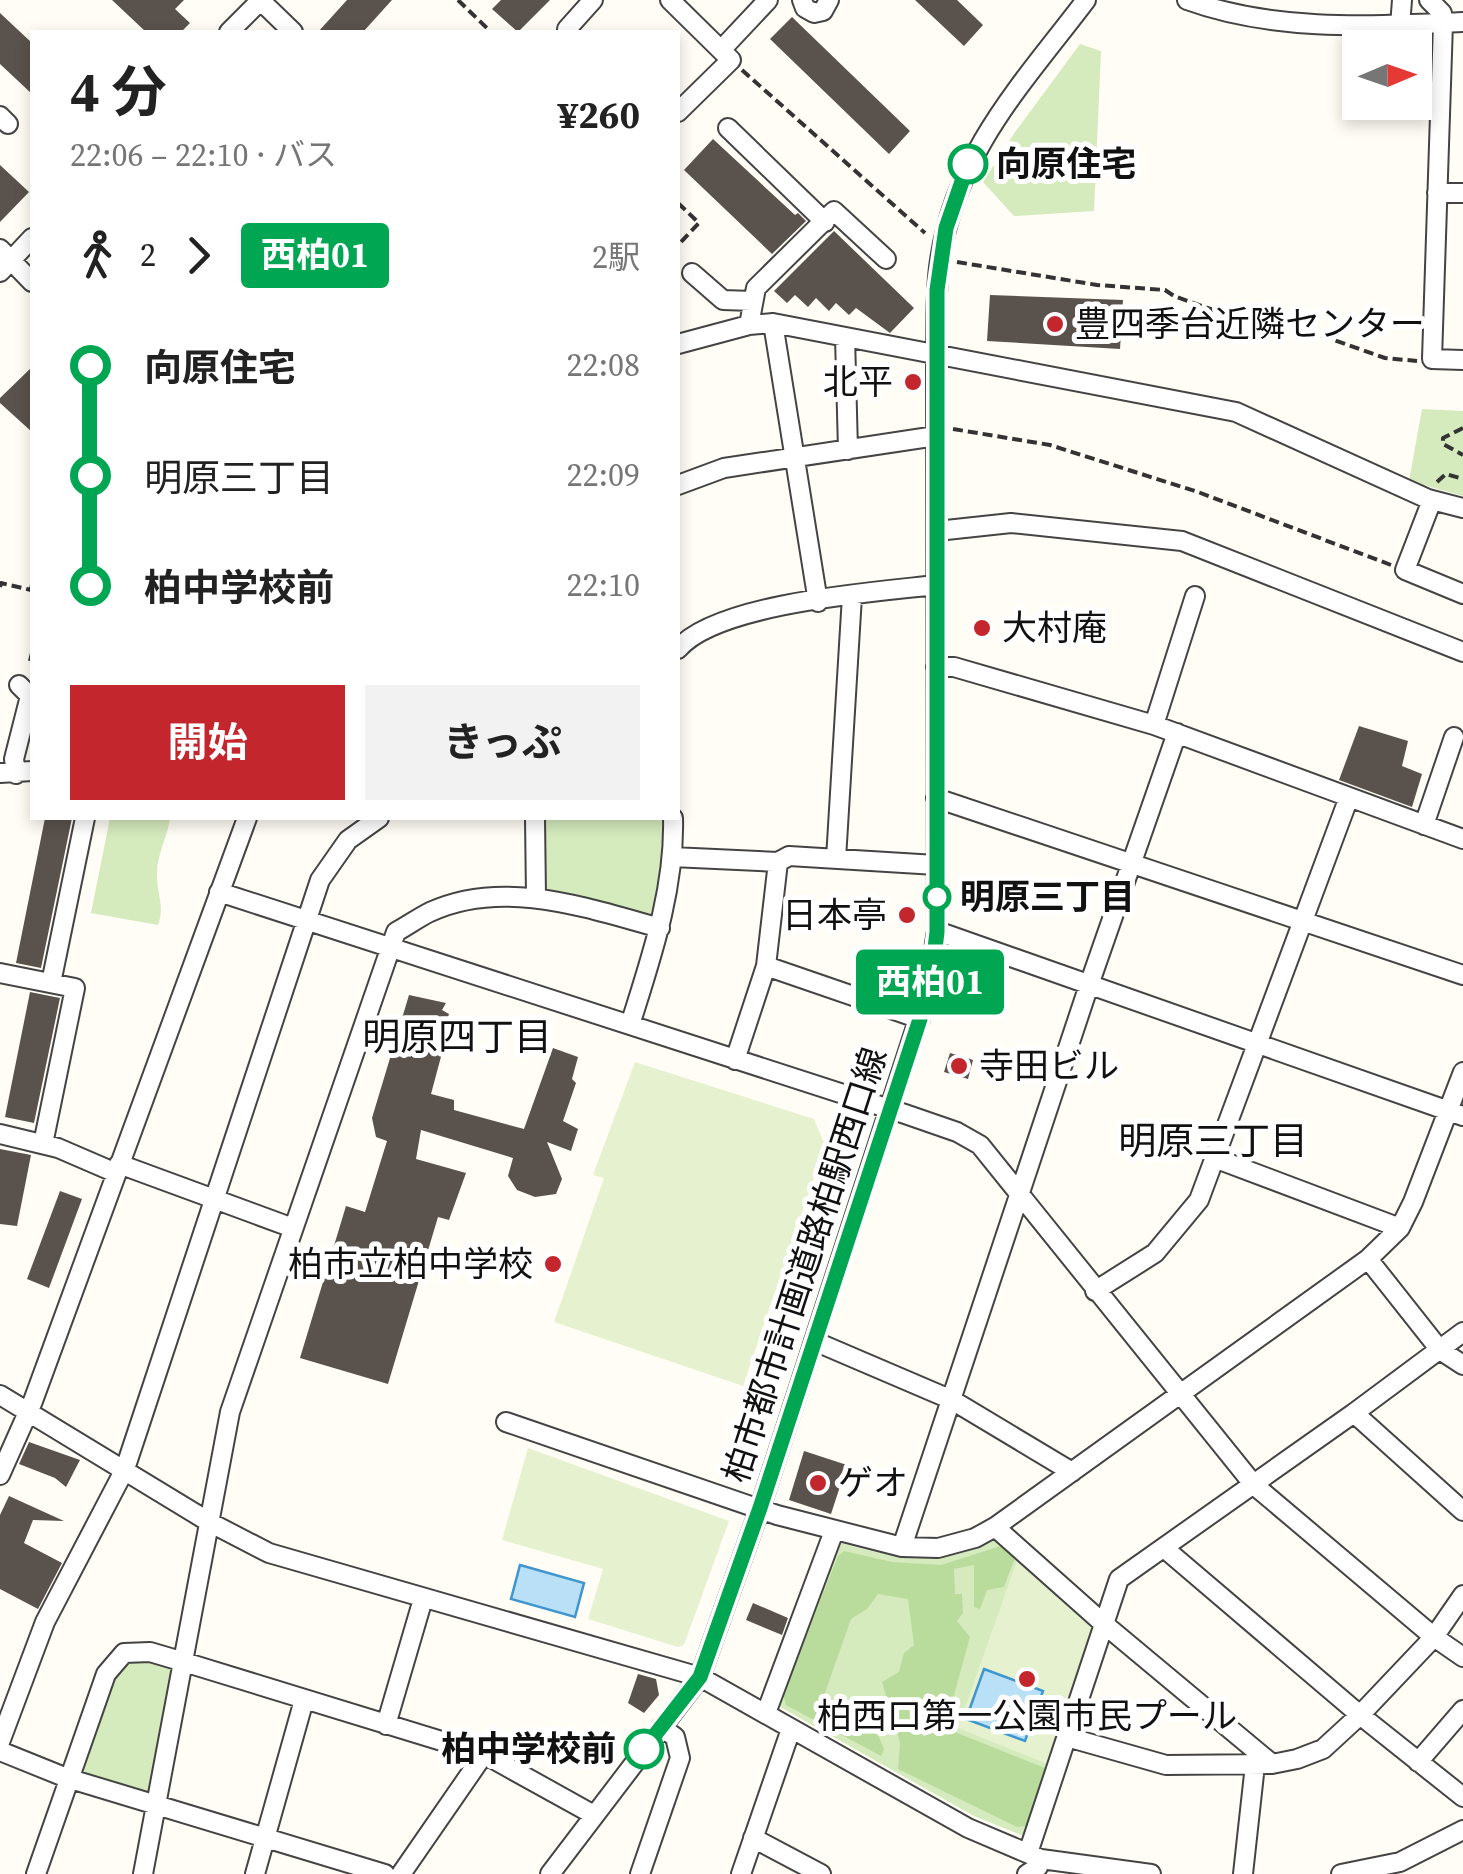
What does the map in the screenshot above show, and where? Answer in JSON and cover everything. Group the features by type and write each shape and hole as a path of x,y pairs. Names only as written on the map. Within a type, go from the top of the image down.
{"street":[{"path":"231,30 261,0 291,30"},
{"path":"567,29 593,0"},
{"path":"670,0 726,55"},
{"path":"680,110 768,0"},
{"path":"802,0 809,12 818,13 826,8 828,0"},
{"name":"柏市都市計画道路柏駅西口線","path":"550,1874 700,1677 760,1508 920,1019 937,932 936,585 944,432 936,353 940,260 970,160 992,124 1086,0"},
{"path":"1187,0 1225,14 1262,20 1400,26 1463,22"},
{"path":"1400,26 1402,0"},
{"path":"1429,0 1442,13 1443,23 1432,359 1463,360"},
{"path":"728,128 825,222"},
{"path":"1437,193 1463,193"},
{"path":"749,325 756,288 834,211 886,259"},
{"path":"30,240 4,261 30,280"},
{"path":"692,273 723,300 752,300"},
{"path":"774,324 818,602"},
{"path":"680,343 749,325 774,324 1236,412 1432,500 1463,508"},
{"path":"846,337 848,450"},
{"path":"680,483 724,468 944,432"},
{"path":"1432,500 1405,570 1463,594"},
{"path":"937,531 1010,523 1182,541 1463,652"},
{"path":"680,648 710,626 744,614 936,585"},
{"path":"836,859 852,596"},
{"path":"1154,725 1196,596"},
{"path":"936,667 954,667 1154,725 1463,839"},
{"path":"16,773 14,759 27,692"},
{"path":"902,1548 1088,985 1178,733"},
{"path":"1424,825 1454,737"},
{"path":"1095,1291 1155,1253 1198,1200 1349,797"},
{"path":"936,798 1463,975"},
{"path":"51,984 85,820"},
{"path":"0,1475 28,1413 246,820"},
{"path":"0,1742 45,1622 125,1469 320,880 348,840 376,820"},
{"path":"535,820 536,897"},
{"path":"630,1025 660,928 672,857 673,820"},
{"path":"672,857 778,862 789,856 936,864"},
{"path":"735,1060 766,966 778,862"},
{"path":"219,892 958,1132 980,1146 1254,1484 1434,1637 1463,1657"},
{"path":"143,1874 230,1412 396,932 431,911 471,900 536,897 660,928"},
{"path":"937,932 1455,1114"},
{"path":"766,966 920,1019"},
{"path":"0,973 75,988 43,1144"},
{"path":"506,1422 834,1532 902,1548 938,1548 974,1538 1180,1397 1368,1259 1400,1228 1455,1114 1463,1072"},
{"path":"0,1134 213,1198 292,1228"},
{"path":"1216,1159 1400,1228"},
{"path":"1368,1259 1440,1350 1463,1365"},
{"path":"1028,1874 1038,1868 1034,1856 1067,1737 1120,1579 1463,1332"},
{"path":"814,1341 952,1400 1072,1472"},
{"path":"0,1395 209,1522 294,1563 700,1677 968,1828 1034,1856 1151,1874"},
{"path":"1354,1413 1463,1511"},
{"path":"995,1527 1264,1764"},
{"path":"766,1714 834,1532"},
{"path":"1164,1548 1463,1797"},
{"path":"1067,1737 1166,1765 1297,1760 1323,1749 1360,1715 1434,1637 1463,1595"},
{"path":"386,1725 423,1599"},
{"path":"36,1874 106,1674 124,1654 138,1652 184,1662 484,1754 594,1815"},
{"path":"255,1874 304,1700"},
{"path":"1418,1762 1463,1710"},
{"path":"640,1874 680,1758 675,1737 661,1727"},
{"path":"741,1874 792,1729"},
{"path":"0,1751 67,1778 157,1802 385,1874"},
{"path":"402,1874 484,1754"},
{"path":"1242,1874 1264,1764"},
{"path":"1341,1874 1400,1862 1463,1830"},
{"path":"754,1838 822,1874"}],"path":[{"path":"458,0 489,30"},
{"path":"467,9 476,0"},
{"path":"726,55 924,233"},
{"path":"680,205 699,223 680,243"},
{"path":"956,262 1097,285 1165,290 1241,320 1280,321 1386,358 1424,362 1432,359"},
{"path":"1463,428 1448,433 1443,444 1463,456"},
{"path":"944,432 1050,445 1198,492 1405,570"},
{"path":"1446,474 1463,478"},
{"path":"0,587 2,583 30,588"}],"green space":[{"path":"1080,44 1101,51 1094,211 1014,216 983,182"},
{"path":"1422,409 1463,411 1463,496 1409,481"},
{"path":"110,820 169,820 157,868 161,906 158,925 91,913"},
{"path":"545,820 664,820 654,917 546,890"},
{"path":"635,1062 814,1119 825,1145 743,1386 554,1322 604,1178 593,1175"},
{"path":"528,1448 729,1521 684,1645 678,1647 588,1619 603,1569 502,1540"},
{"path":"994,1540 1019,1555 1050,1765 1027,1833 1021,1835 974,1816 780,1707 777,1698 835,1547 841,1543 918,1558 955,1555"},
{"path":"1001,1546 1016,1555 1004,1587 987,1590 980,1609 974,1607 974,1565 954,1569 955,1594 962,1594 963,1613 957,1621 970,1637 945,1728 1045,1768 1026,1826 1017,1827 898,1769 900,1743 882,1682 899,1672 904,1653 914,1645 908,1599 878,1594 867,1609 851,1619 819,1710 840,1715 845,1704 867,1708 884,1749 881,1756 786,1705 783,1694 838,1556 844,1551 892,1562 941,1565"},
{"name":"柏西口第一公園市民プール","path":"1019,1555 1095,1622 1096,1629 1050,1765 958,1728"},
{"path":"139,1657 171,1664 175,1672 154,1789 147,1792 82,1773 77,1765 107,1685 127,1662"}],"water":[{"path":"520,1565 584,1583 575,1617 511,1599"},
{"path":"984,1669 1043,1691 1025,1741 966,1719"}],"building":[{"path":"112,0 184,0 175,9 190,23 183,30 144,30"},
{"path":"347,0 392,0 365,30 320,30"},
{"path":"501,0 550,0 520,30 492,9"},
{"path":"915,0 957,0 983,25 964,46"},
{"path":"0,13 30,41 30,92 0,64"},
{"path":"792,17 910,131 889,154 770,39"},
{"path":"713,139 806,221 772,254 684,170"},
{"path":"0,165 29,192 0,222"},
{"path":"834,231 914,308 890,333 856,308 849,315 836,303 829,311 816,298 808,307 795,295 787,303 774,291"},
{"name":"豊四季台近隣センター","path":"990,295 1123,300 1120,349 987,341"},
{"path":"30,369 30,430 0,403 0,398"},
{"path":"1359,726 1408,741 1402,766 1422,774 1412,807 1339,780"},
{"path":"45,820 72,820 41,968 16,963"},
{"path":"30,992 60,998 34,1123 5,1117"},
{"path":"409,995 446,1003 442,1010 449,1014 437,1051 442,1053 431,1094 454,1100 454,1110 524,1129 553,1048 578,1057 572,1079 576,1083 563,1121 578,1129 571,1151 547,1142 562,1179 556,1194 535,1197 517,1190 508,1176 513,1158 421,1130 416,1159 466,1173 449,1220 438,1217 388,1384 300,1358 346,1206 365,1212 387,1141 376,1137 372,1118"},
{"name":"寺田ビル","path":"950,1053 973,1060 968,1079 944,1072"},
{"path":"0,1149 31,1155 17,1226 0,1224"},
{"path":"60,1191 82,1199 49,1288 27,1279"},
{"path":"29,1442 80,1460 66,1487 55,1478 19,1464"},
{"name":"ゲオ","path":"804,1451 847,1465 831,1514 789,1500"},
{"path":"9,1496 64,1521 33,1520 24,1543 62,1563 38,1609 0,1589 0,1515"},
{"path":"753,1603 788,1618 782,1635 746,1620"},
{"path":"638,1674 656,1679 659,1695 644,1713 628,1703"}],"bus line":[{"name":"西柏01","path":"644,1749 700,1677 760,1508 928,992 937,932 937,290 946,228 968,164"}],"place":[{"name":"向原住宅","path":"968,164"},
{"name":"豊四季台近隣センター","path":"1055,324"},
{"name":"北平","path":"913,382"},
{"name":"大村庵","path":"982,628"},
{"name":"明原三丁目","path":"937,897"},
{"name":"日本亭","path":"907,915"},
{"name":"寺田ビル","path":"959,1066"},
{"name":"柏市立柏中学校","path":"553,1264"},
{"name":"ゲオ","path":"818,1483"},
{"name":"柏西口第一公園市民プール","path":"1027,1679"},
{"name":"柏中学校前","path":"644,1749"}],"district":[{"name":"明原四丁目","path":"457,1037"},
{"name":"明原三丁目","path":"1213,1141"}]}
